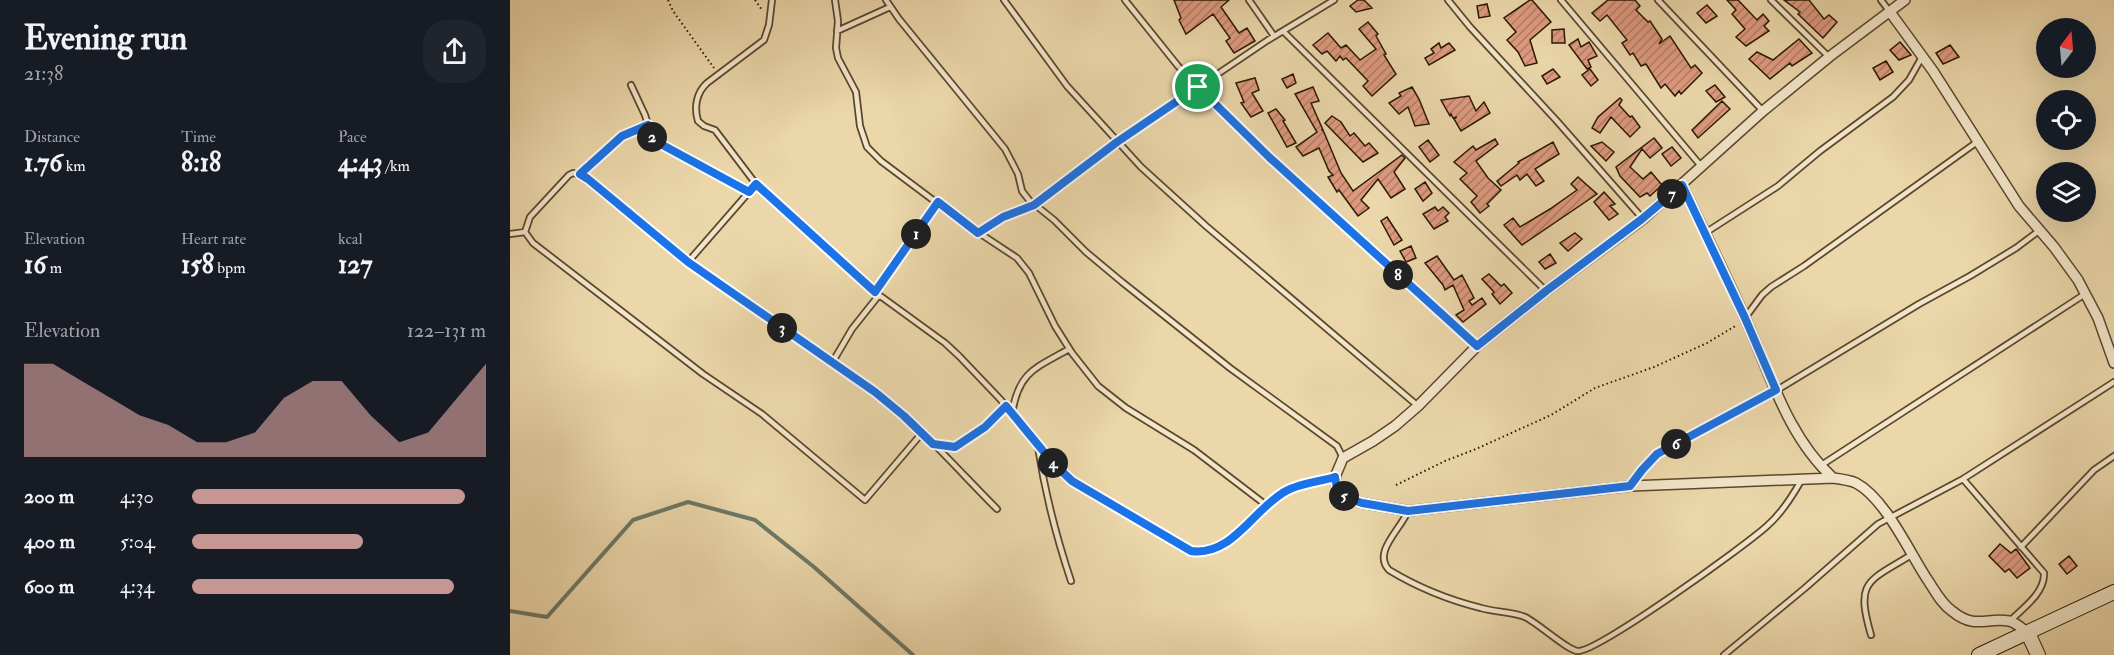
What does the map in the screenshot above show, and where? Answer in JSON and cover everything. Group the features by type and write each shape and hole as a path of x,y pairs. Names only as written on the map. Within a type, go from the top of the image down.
{"street":[{"path":"1905,0 1828,57 1763,111 1642,219 1477,346 1418,406 1373,441 1343,458 1335,477 1337,488 1347,498 1362,503 1408,511 1630,486 1833,478 1855,483 1863,488 1890,516 1911,555 1940,599 1953,613 1982,623 2010,621 2028,633 2038,655"},
{"path":"1890,12 2019,206 2065,261 2086,293 2102,327 2114,363"},
{"path":"1682,185 1745,318 1795,432 1820,466 1833,478"},
{"path":"1979,655 2114,592"}],"lane":[{"path":"772,0 769,25 764,40 700,92 697,98 697,119 704,126 715,130 756,184 877,293 945,343 978,375 1063,473 1093,494"},
{"path":"835,0 838,21 836,48 838,58 856,92 860,126 867,147 880,161 978,233 1008,251 1023,265 1069,349 1089,376 1107,394 1194,450 1266,505"},
{"path":"886,0 1005,149 1018,174 1025,195 1034,205 1054,220 1086,252 1131,290 1230,368 1337,446 1343,458"},
{"path":"1004,0 1067,86 1117,142 1206,226 1418,406"},
{"path":"1125,0 1178,66 1277,165 1477,346"},
{"path":"1249,0 1275,36"},
{"path":"978,233 1003,217 1034,205 1117,142 1275,36 1334,0"},
{"path":"1448,0 1470,27 1557,120 1642,219"},
{"path":"1561,0 1701,166"},
{"path":"1658,0 1763,111"},
{"path":"1771,0 1828,57"},
{"path":"1881,0 1890,12"},
{"path":"837,31 890,7"},
{"path":"1284,32 1546,291"},
{"path":"1705,233 1778,186 1820,151 1893,98 1909,80 1922,57"},
{"path":"631,85 652,137 657,142 749,192"},
{"path":"648,125 622,136 580,174 569,175 530,217 525,232 529,240 703,374 762,414 865,500 922,433"},
{"path":"1745,318 1771,286 1804,266 1977,142"},
{"path":"580,174 688,262 883,398 922,433 997,509"},
{"path":"688,262 756,184"},
{"path":"832,363 852,329 938,202"},
{"path":"1630,486 1657,454 1776,390 1970,276 2016,248 2040,230"},
{"path":"510,234 525,232"},
{"path":"1820,466 2086,293"},
{"path":"1012,413 1016,392 1025,378 1041,364 1069,349"},
{"path":"1724,655 1870,530 1890,516 1963,479 2114,382"},
{"path":"933,444 955,447 985,427 1006,406"},
{"path":"1038,444 1045,492 1071,581"},
{"path":"2021,547 2094,470 2114,456"},
{"path":"1408,511 1385,549 1382,559 1384,566 1436,594 1459,603 1504,614 1523,616 1571,649 1578,651 1601,642 1670,598 1746,544 1784,509 1802,479"},
{"path":"1963,479 2044,573 2044,580 2037,593 2010,621"},
{"path":"1871,635 1863,605 1864,591 1877,576 1911,555"}],"path":[{"path":"668,0 673,11 719,75"},
{"path":"1396,485 1445,460 1551,415 1595,388 1654,367 1707,343 1726,333 1745,318"},
{"path":"1093,494 1191,551 1203,552 1220,548 1266,505 1285,491 1335,477"}],"building":[{"path":"1174,0 1229,0 1221,7 1239,33 1247,28 1255,41 1234,53 1226,41 1230,38 1213,14 1186,34 1179,20 1181,18"},
{"path":"1358,0 1364,0 1372,8 1356,12 1350,6"},
{"path":"1530,0 1551,22 1530,40 1537,63 1525,66 1518,52 1507,40 1516,32 1504,18"},
{"path":"1608,0 1635,0 1640,6 1636,10 1648,22 1650,21 1662,39 1659,44 1670,36 1691,68 1695,65 1702,73 1681,94 1679,91 1675,96 1665,84 1661,88 1646,64 1641,66 1633,53 1630,55 1622,43 1627,40 1607,15 1600,21 1592,13"},
{"path":"1727,0 1738,0 1757,20 1763,14 1769,21 1764,26 1769,31 1746,46 1736,37 1745,29 1732,14 1736,10"},
{"path":"1784,0 1809,0 1824,19 1829,15 1837,22 1823,38 1798,14 1800,12"},
{"path":"1487,4 1490,16 1479,18 1477,6"},
{"path":"1707,5 1717,16 1706,23 1697,13"},
{"path":"1368,22 1378,34 1376,36 1386,54 1384,55 1396,74 1372,96 1363,86 1368,81 1346,58 1343,60 1340,56 1336,61 1327,51 1322,54 1313,45 1328,33 1341,48 1346,45 1360,60 1376,49 1359,29"},
{"path":"1564,29 1565,43 1552,43 1552,30"},
{"path":"1578,39 1581,47 1589,42 1597,56 1588,60 1591,67 1587,69 1569,45"},
{"path":"1799,39 1812,53 1792,66 1790,63 1770,79 1749,59 1757,52 1773,60"},
{"path":"1900,42 1911,55 1899,60 1890,50"},
{"path":"1439,43 1441,48 1449,43 1455,50 1429,65 1425,58 1434,53 1431,49"},
{"path":"1950,45 1959,57 1943,64 1936,53"},
{"path":"1886,61 1893,72 1880,80 1873,68"},
{"path":"1553,69 1560,77 1547,84 1542,76"},
{"path":"1590,69 1598,80 1591,86 1582,75"},
{"path":"1293,74 1296,83 1287,88 1282,79"},
{"path":"1255,78 1259,90 1252,93 1263,111 1251,117 1241,103 1244,102 1236,83"},
{"path":"1715,85 1725,97 1716,102 1706,91"},
{"path":"1313,87 1319,101 1311,103 1341,173 1353,191 1402,155 1405,158 1394,172 1405,189 1391,198 1378,179 1361,200 1369,208 1358,216 1339,190 1337,192 1328,177 1333,175 1319,148 1303,156 1296,147 1317,132 1295,94"},
{"path":"1412,87 1429,124 1415,126 1408,107 1399,114 1389,103 1401,96 1399,93"},
{"path":"1469,96 1476,111 1484,102 1490,113 1461,131 1454,119 1457,117 1453,118 1451,114 1450,116 1441,100"},
{"path":"1620,98 1622,100 1619,105 1630,117 1632,116 1640,127 1630,137 1611,117 1600,133 1592,128 1598,117"},
{"path":"1722,101 1730,109 1698,138 1692,130"},
{"path":"1276,109 1285,120 1283,121 1296,143 1287,147 1268,113"},
{"path":"1332,116 1341,122 1350,136 1354,133 1365,146 1369,143 1378,153 1363,162 1325,123"},
{"path":"1654,138 1662,148 1650,158 1642,149 1630,167 1643,179 1651,172 1662,185 1650,196 1647,193 1640,197 1620,176 1616,167"},
{"path":"1495,139 1498,144 1476,161 1488,178 1501,190 1487,204 1489,206 1480,213 1471,202 1477,196 1460,179 1467,173 1454,162 1473,146 1476,150"},
{"path":"1428,140 1439,155 1430,162 1419,147"},
{"path":"1553,142 1559,154 1535,169 1544,181 1536,186 1527,174 1520,180 1517,175 1501,186 1497,181 1518,162"},
{"path":"1602,142 1614,152 1606,161 1591,146"},
{"path":"1672,147 1681,158 1671,166 1662,154"},
{"path":"1578,177 1597,194 1522,245 1504,225 1513,218 1520,227 1550,209 1577,190 1571,184"},
{"path":"1425,182 1432,193 1423,201 1415,189"},
{"path":"1604,192 1615,204 1610,206 1618,214 1609,220 1594,202"},
{"path":"1435,207 1438,211 1443,207 1449,213 1445,217 1448,221 1434,229 1423,214"},
{"path":"1387,217 1402,240 1394,245 1381,221"},
{"path":"1575,233 1582,239 1568,251 1560,243"},
{"path":"1411,246 1416,258 1406,262 1400,251"},
{"path":"1550,254 1556,263 1545,269 1539,262"},
{"path":"1437,256 1454,280 1462,275 1474,298 1469,301 1472,305 1482,298 1486,304 1463,322 1456,315 1464,310 1453,285 1445,290 1425,263"},
{"path":"1489,274 1501,286 1504,284 1512,293 1500,304 1492,294 1494,292 1482,279"},
{"path":"2000,544 2011,553 2016,549 2030,568 2017,578 2009,569 2005,572 1989,556"},
{"path":"2069,556 2077,566 2067,574 2059,564"}],"waterway":[{"path":"510,611 547,617 633,520 688,502 755,520 814,567 913,655"}],"route":[{"path":"1198,87 1269,157 1477,346 1642,219 1682,185 1745,318 1776,390 1657,454 1630,486 1408,511 1347,498 1337,488 1335,477 1285,491 1266,505 1220,548 1203,552 1191,551 1072,481 1045,454 1006,406 985,427 955,447 933,444 875,392 709,278 580,174 622,136 648,125 652,137 657,142 679,155 749,192 756,184 875,292 938,202 978,233 1003,217 1034,205 1117,142 1198,87"}]}
